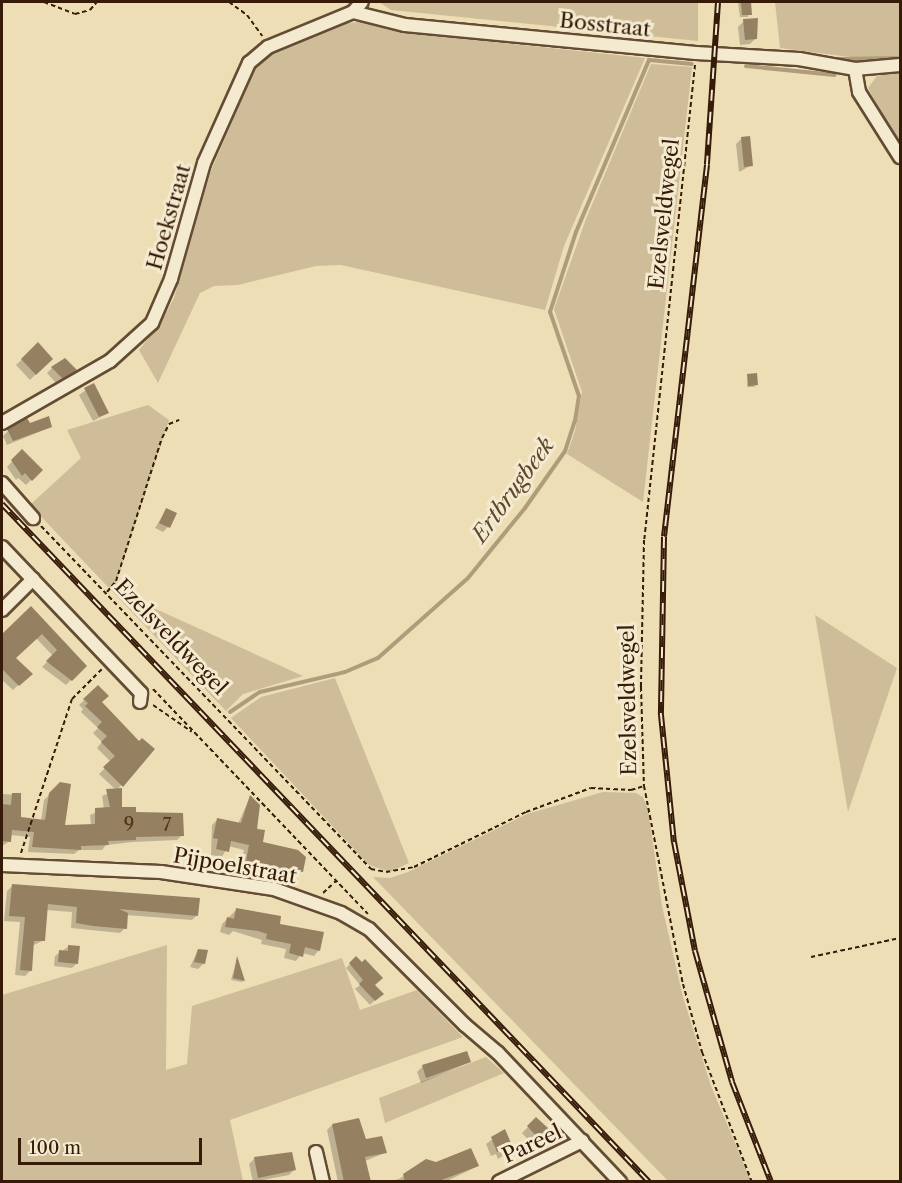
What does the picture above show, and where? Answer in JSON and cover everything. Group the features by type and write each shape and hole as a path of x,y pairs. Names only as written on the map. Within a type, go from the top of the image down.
{"street":[{"path":"353,12 362,2"},
{"name":"Hoekstraat","path":"2,423 110,361 152,322 171,279 204,163 249,63 268,47 353,12"},
{"name":"Bosstraat","path":"353,12 405,25 696,53 799,59 855,69 900,65"},
{"path":"855,69 859,92 900,157"},
{"path":"2,483 33,518"},
{"path":"2,547 110,661 140,699"},
{"path":"2,610 33,579"},
{"name":"Pijpoelstraat","path":"2,865 161,872 274,889 314,902 369,929 465,1025 498,1053 620,1182"},
{"name":"Pareel","path":"499,1182 582,1141"},
{"path":"316,1152 322,1182"}],"path":[{"path":"44,2 75,14 90,10 97,2"},
{"path":"229,2 247,15 268,47"},
{"name":"Ezelsveldwegel","path":"33,518 107,592 371,869 386,872 414,867 526,812 591,788 631,790 644,786 641,687 644,540 696,53"},
{"path":"107,592 116,582 162,438 169,424 179,420"},
{"path":"18,866 72,699 110,661"},
{"path":"147,682 368,914 369,929"},
{"path":"140,699 183,728 195,733"},
{"path":"644,786 683,984 702,1052 753,1182"},
{"path":"314,902 336,880"},
{"path":"811,957 900,938"}],"shaded area":[{"path":"379,2 698,2 698,41 391,10"},
{"path":"775,2 900,2 900,57 850,57 780,48"},
{"path":"361,22 409,33 645,58 564,246 545,310 341,265 316,266 238,285 214,286 200,293 158,383 139,350 160,324 174,298 210,173 257,64 283,48 346,23"},
{"path":"651,64 692,67 643,502 567,454 575,431 582,392 554,309 586,219"},
{"path":"900,71 900,145 868,88 877,76"},
{"path":"148,405 169,420 114,590 303,676 243,694 226,711 30,505 81,458 67,430"},
{"path":"815,615 897,668 848,812"},
{"path":"335,678 409,863 390,872 369,865 231,718 261,697"},
{"path":"603,792 636,793 643,797 648,809 662,906 683,997 711,1086 751,1181 668,1181 373,877 390,878 408,872 527,814"},
{"path":"167,945 166,1070 187,1064 192,1006 342,958 360,1010 417,990 463,1037 230,1120 243,1181 2,1181 2,995"},
{"path":"486,1057 504,1073 385,1123 379,1098"}],"building":[{"path":"741,2 751,2 752,15 742,15"},
{"path":"758,18 757,39 745,40 743,19"},
{"path":"750,136 753,166 744,167 741,137"},
{"path":"38,342 53,359 36,375 21,359"},
{"path":"65,358 77,370 63,379 51,367"},
{"path":"757,373 758,385 748,386 747,374"},
{"path":"94,383 109,413 99,417 84,388"},
{"path":"49,416 52,427 13,441 7,429 27,418 30,423"},
{"path":"22,449 43,470 32,481 25,473 22,476 11,460"},
{"path":"166,508 177,513 170,528 159,523"},
{"path":"31,606 87,666 72,681 46,661 57,650 42,634 16,658 33,674 19,686 2,669 2,634"},
{"path":"98,685 109,696 102,702 139,741 142,738 155,749 123,787 103,767 115,756 101,742 107,736 97,727 102,722 85,706 88,703 83,699"},
{"path":"60,782 71,784 65,825 95,824 95,808 110,807 106,789 122,788 122,807 136,807 136,812 183,813 184,836 136,837 136,840 108,841 109,845 81,846 81,850 32,847 34,832 12,830 11,842 2,841 2,804 11,805 12,793 21,793 21,817 45,820 49,793"},
{"path":"250,795 260,805 257,829 265,830 263,842 298,850 306,857 303,872 246,861 249,845 231,841 229,852 216,849 218,839 213,838 217,818 241,823"},
{"path":"12,884 200,898 198,916 119,909 128,913 127,929 76,923 77,907 48,904 45,941 34,941 32,971 20,970 25,917 9,916"},
{"path":"236,908 281,916 280,924 324,932 320,951 305,947 303,957 289,953 291,944 266,939 267,934 225,927 227,917 234,919"},
{"path":"68,945 80,946 78,964 58,962 59,950 68,951"},
{"path":"198,949 208,950 205,964 194,962"},
{"path":"237,956 245,981 233,978"},
{"path":"356,956 362,962 365,959 383,978 375,985 384,994 375,1001 359,984 363,980 349,963"},
{"path":"467,1051 471,1062 426,1078 422,1065"},
{"path":"536,1117 550,1130 540,1140 527,1126"},
{"path":"359,1118 366,1139 382,1136 387,1153 365,1157 371,1182 344,1182 332,1124"},
{"path":"505,1129 514,1150 504,1155 502,1150 497,1152 491,1137"},
{"path":"471,1148 479,1166 436,1182 405,1182 403,1174 426,1159 436,1162"},
{"path":"292,1152 296,1170 258,1178 254,1157"}],"waterway":[{"name":"Ertbrugbeek","path":"837,59 900,58"},
{"name":"Ertbrugbeek","path":"230,712 260,692 345,672 378,658 468,578 525,508 565,451 575,421 579,396 550,312 576,232 649,60 692,64"},
{"path":"746,66 835,75"}],"railway":[{"path":"718,2 707,165 664,537 661,715 674,842 695,951 732,1082 771,1182"},
{"path":"2,504 649,1182"}]}
